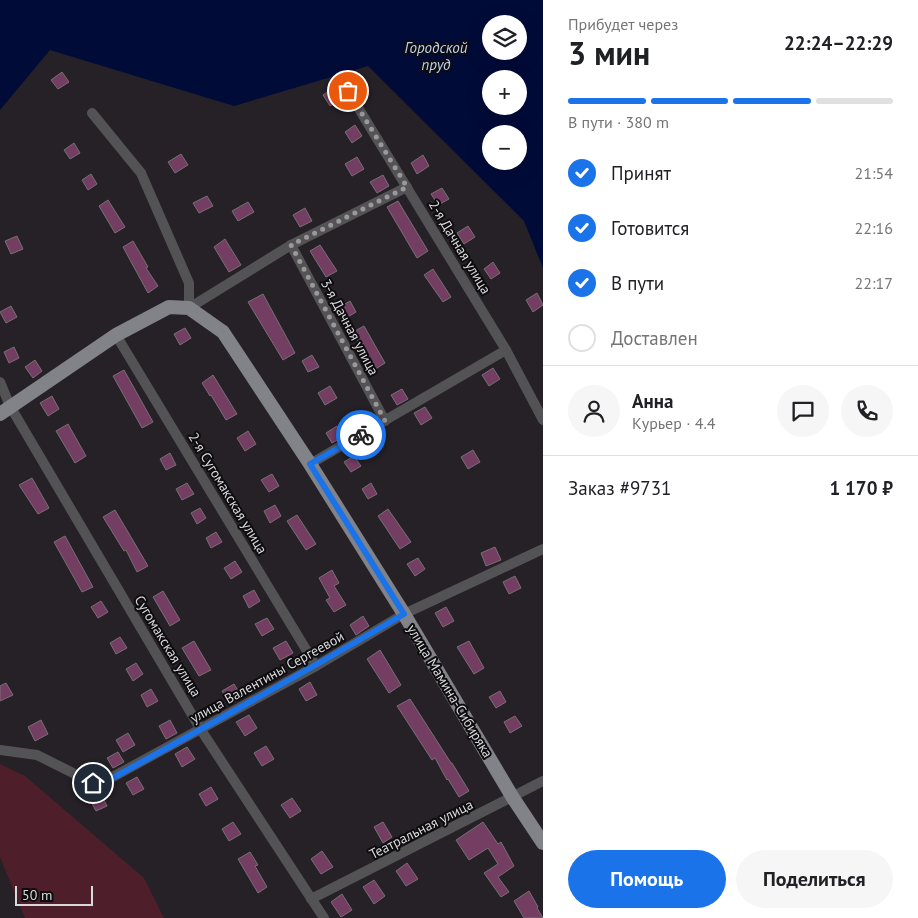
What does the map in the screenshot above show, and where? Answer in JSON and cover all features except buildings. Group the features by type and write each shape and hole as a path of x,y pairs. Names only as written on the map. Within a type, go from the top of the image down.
{"main road":[{"path":"5,410 116,335 169,307 189,308"},
{"name":"улица Мамина-Сибиряка","path":"189,308 223,332 310,464 404,614 513,798 543,843"}],"street":[{"name":"2-я Дачная улица","path":"348,91 506,350 543,420"},
{"path":"92,112 141,173 189,283 189,308"},
{"path":"189,308 291,245 407,187"},
{"name":"3-я Дачная улица","path":"291,245 385,421"},
{"name":"2-я Сугомакская улица","path":"116,335 316,666"},
{"path":"310,464 506,350"},
{"name":"Сугомакская улица","path":"0,382 5,410 201,730 324,918"},
{"name":"улица Валентины Сергеевой","path":"0,750 37,755 93,783 109,780 316,666 404,614 543,549"},
{"name":"Театральная улица","path":"311,899 543,782"}],"shaded area":[{"path":"0,764 25,776 144,878 164,918 25,918 0,857"}],"water":[{"name":"Городской пруд","path":"0,0 543,0 543,268 524,221 368,66 234,106 50,50 0,110"}],"way so far":[{"path":"348,91 407,187 291,245 385,421 361,435"}],"route":[{"path":"93,783 109,780 316,666 404,614 310,464 361,435"}]}
